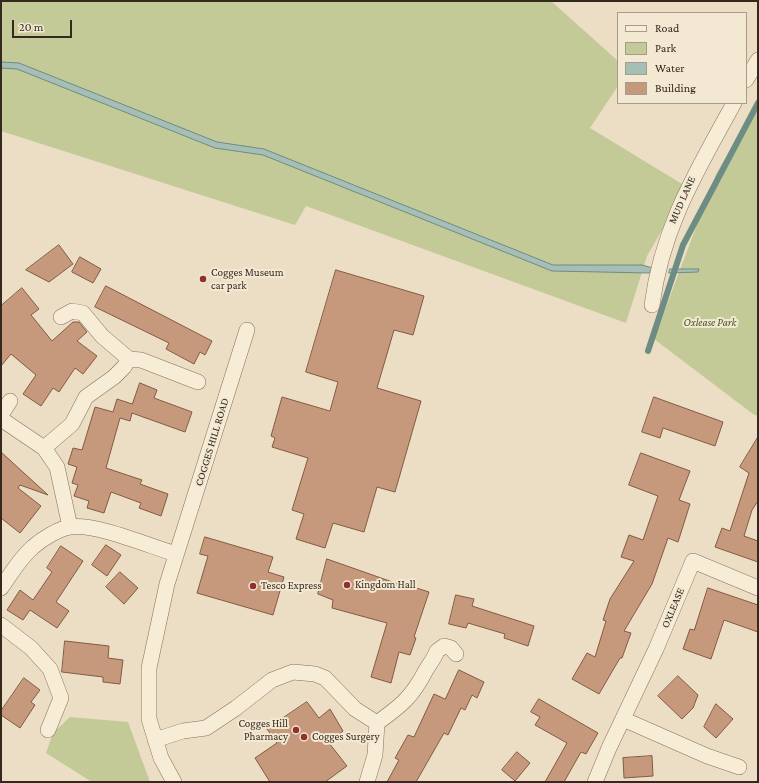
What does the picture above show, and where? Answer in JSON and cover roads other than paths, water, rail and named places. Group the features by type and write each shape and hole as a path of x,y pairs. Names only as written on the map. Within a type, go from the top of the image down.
{"street":[{"path":"747,78 758,60"},
{"name":"MUD LANE","path":"652,306 655,279 668,232 694,174 733,104"},
{"path":"61,317 72,311 83,313 102,336 129,358 141,360 198,382"},
{"name":"COGGES HILL ROAD","path":"174,782 161,758 149,719 149,668 166,584 248,330"},
{"path":"44,448 72,424 86,397 114,377 124,367 129,358"},
{"path":"1,415 10,401"},
{"path":"1,419 44,448 57,467 70,527"},
{"path":"1,588 18,562 33,547 49,536 70,527 94,527 176,554"},
{"name":"OXLEASE","path":"595,782 656,649 693,561 758,588"},
{"path":"1,625 31,648 50,670 60,698 48,730"},
{"path":"377,723 401,706 410,697 437,651 444,646 451,648 456,654"},
{"path":"155,740 183,731 206,728 236,708 272,680 293,672 315,674 325,678 355,709 377,723"},
{"path":"623,719 708,756 739,767"},
{"path":"367,782 375,754 377,723"}],"water":[{"path":"1,62 19,63 217,142 264,149 553,265 642,265 653,268 649,273 552,271 263,155 215,148 17,69 1,68"},
{"path":"670,269 699,269 698,272 669,273"}],"waterway":[{"path":"648,351 683,245 758,103"}],"place":[{"name":"Cogges Museum car park","path":"203,279"},
{"name":"Kingdom Hall","path":"347,585"},
{"name":"Tesco Express","path":"253,586"},
{"name":"Cogges Hill Pharmacy","path":"296,730"},
{"name":"Cogges Surgery","path":"304,737"}],"park label":[{"name":"Oxlease Park","path":"710,323"}]}
